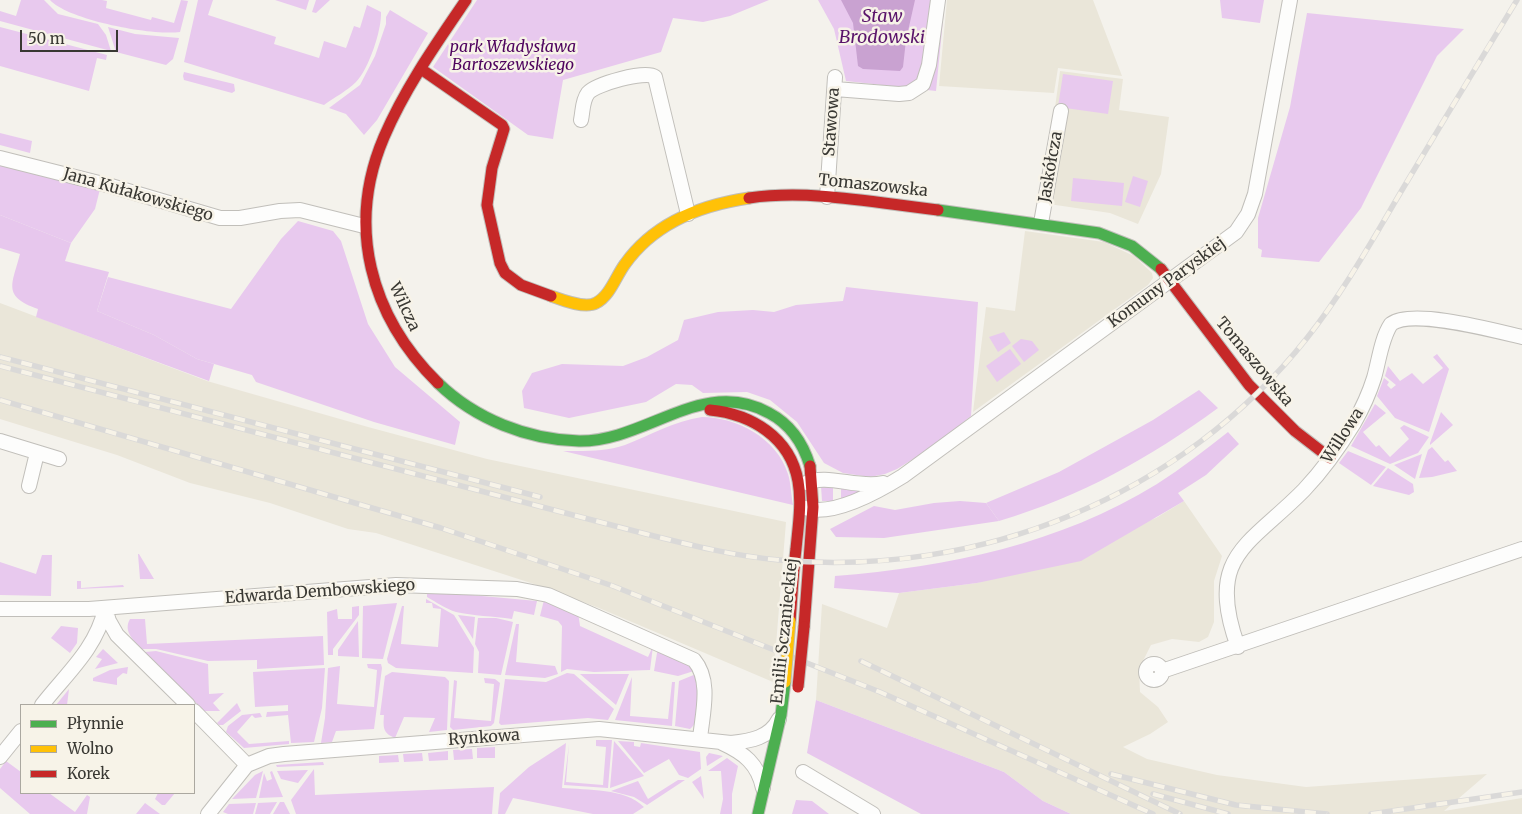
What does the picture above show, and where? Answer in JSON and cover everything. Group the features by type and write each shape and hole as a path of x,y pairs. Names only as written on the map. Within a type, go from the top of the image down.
{"street":[{"name":"Wilcza","path":"466,0 402,98 381,142 368,189 364,226 365,245 374,282 394,329 423,370 440,388 470,410 516,432 546,438 579,441 617,436 700,404 715,400 738,400 761,407 779,418 796,437 807,457 812,480"},
{"name":"Stawowa","path":"827,197 835,83 899,94 909,93 923,84 930,59 938,0"},
{"name":"Komuny Paryskiej","path":"813,510 838,507 881,489 903,476 1231,237 1244,221 1251,207 1259,177 1290,0"},
{"name":"Tomaszowska","path":"421,69 502,125 504,134 492,168 487,205 500,263 506,273 521,285 575,303 595,304 608,293 630,258 647,240 668,224 688,214 722,204 758,197 794,195 827,197 1081,229 1121,240 1147,255 1170,280 1218,348 1255,392 1296,434 1330,458"},
{"path":"582,120 586,97 592,90 602,84 647,74 655,77 688,214"},
{"name":"Jaskółcza","path":"1041,223 1061,111"},
{"name":"Jana Kułakowskiego","path":"0,158 112,186 220,218 240,218 280,211 300,210 364,226"},
{"name":"Willowa","path":"1238,647 1227,611 1228,582 1235,559 1245,543 1305,489 1330,458 1361,409 1373,381 1388,329 1395,322 1407,318 1438,320 1522,337"},
{"name":"Wilcza","path":"674,414 718,410 743,416 756,422 775,438 790,458 797,475 799,497"},
{"path":"0,441 59,459"},
{"path":"29,486 37,453"},
{"name":"Komuny Paryskiej","path":"812,480 868,486 903,476"},
{"path":"812,480 805,484 799,497 803,507 813,510"},
{"name":"Emilii Sczanieckiej","path":"798,691 813,510 812,480"},
{"name":"Emilii Sczanieckiej","path":"758,814 781,714 799,497"},
{"path":"1162,671 1522,550"},
{"name":"Edwarda Dembowskiego","path":"0,609 105,608 396,585 517,589 536,592 569,604 694,660 702,672 704,684 700,739"},
{"path":"43,704 91,646 102,623 105,608"},
{"path":"105,608 109,621 117,635 187,704"},
{"path":"195,712 247,765 208,814"},
{"name":"Rynkowa","path":"247,765 269,756 344,748 599,729 722,743 757,739 771,730 781,714"},
{"path":"0,757 20,732"},
{"name":"Rynkowa","path":"722,743 745,756 756,768 762,787 762,799"},
{"path":"803,772 874,814"}],"shaded area":[{"path":"947,0 1093,0 1122,76 1058,68 1054,93 939,86"},
{"path":"1060,71 1123,79 1119,110 1169,117 1161,174 1138,224 1110,213 1042,203"},
{"path":"0,215 71,243 65,261 109,272 97,311 154,335 197,359 214,364 209,381 36,317 38,309 19,299 14,294 12,288 20,254 0,248"},
{"path":"1025,231 1104,242 1134,256 1152,273 1153,278 1148,285 973,412 986,307 1015,311"},
{"path":"0,303 207,381 368,427 487,459 786,522 773,682 599,608 534,584 376,533 348,529 270,503 190,483 117,455 0,419"},
{"path":"1228,432 1239,444 1206,475 1178,493 1184,501 1081,561 977,583 899,593 834,588 835,576 877,572 961,559 1042,537 1082,522 1120,505 1157,484"},
{"path":"960,501 986,503 999,521 884,538 836,537 830,529 874,506 895,510 934,503"},
{"path":"1184,501 1222,556 1214,581 1214,622 1208,637 1199,642 1172,639 1151,645 1139,669 1140,692 1158,707 1168,722 1150,734 1123,747 1147,759 1217,775 1306,787 1487,774 1444,811 1522,798 1522,814 1071,814 1043,801 1004,772 816,700 822,604 887,628 899,593 977,583 1156,518"},
{"path":"816,700 1004,772 1043,801 1071,814 921,814 807,753"}],"green space":[{"path":"21,0 44,0 58,14 98,24 106,35 111,51 0,21 0,11 16,16"},
{"path":"50,0 102,0 107,1 106,8 151,20 152,17 174,23 181,0 188,1 180,32 167,33 131,29 92,20 74,14"},
{"path":"198,0 213,0 208,15 276,37 274,44 319,58 324,41 346,48 354,26 360,28 367,5 381,12 381,19 374,48 361,76 349,88 324,105 184,62"},
{"path":"275,0 309,0 306,10"},
{"path":"316,0 330,0 316,13 312,12"},
{"name":"park Władysława Bartoszewskiego","path":"477,0 769,0 730,16 703,22 673,18 661,52 563,80 553,139 528,135 433,67"},
{"path":"818,0 945,0 936,91 846,81 834,29"},
{"path":"1220,0 1264,0 1260,23 1222,18"},
{"path":"390,10 428,33 377,120 364,135 346,114 329,108 360,85 375,56 386,24 386,17"},
{"path":"1307,13 1464,29 1437,56 1361,208 1319,262 1261,257 1262,250 1258,248 1258,218 1290,107"},
{"path":"0,27 107,55 106,60 97,58 89,91 0,66"},
{"path":"108,27 135,34 179,38 173,59 166,65 116,52"},
{"path":"184,72 234,84 235,91 232,93 184,80"},
{"path":"1063,74 1113,81 1108,114 1058,107"},
{"path":"0,133 32,141 30,153 0,145"},
{"path":"0,165 100,189 95,209 71,243 0,215"},
{"path":"1133,176 1148,181 1140,207 1125,202"},
{"path":"1073,178 1124,183 1122,206 1071,201"},
{"path":"298,221 333,231 341,241 368,324 395,367 460,422 455,445 374,422 256,382 252,375 197,359 154,335 97,311 108,277 231,309 281,239"},
{"path":"846,287 978,302 971,416 934,446 897,469 885,474 870,477 843,473 824,463 797,422 770,400 747,392 703,393 692,385 676,384 646,402 569,418 524,408 522,391 532,373 562,364 623,366 647,357 678,340 684,320 718,312 753,310 774,312 796,305 843,301"},
{"path":"1004,332 1011,343 998,352 989,337"},
{"path":"1021,339 1032,341 1039,350 1024,362 1012,346"},
{"path":"1010,349 1021,364 997,382 986,366"},
{"path":"1437,354 1449,369 1429,432 1395,418 1377,396 1384,378 1389,382 1387,385 1391,389 1396,385 1385,376 1388,366 1400,381 1412,373 1423,384 1443,368 1433,357"},
{"path":"1199,390 1218,408 1140,460 1086,488 999,521 986,503 1059,472 1153,420"},
{"path":"1375,404 1386,413 1363,432 1376,447 1379,445 1390,457 1409,439 1400,428 1404,425 1429,437 1418,453 1390,464 1351,446"},
{"path":"1441,412 1453,425 1430,445 1430,443"},
{"path":"702,417 728,421 754,432 765,440 783,461 789,478 793,505 563,451 610,449 625,445 672,425"},
{"path":"1432,447 1445,462 1448,460 1457,471 1419,478 1428,450"},
{"path":"1348,451 1386,467 1371,485 1339,463"},
{"path":"1422,454 1415,479 1394,465"},
{"path":"1388,468 1413,484 1414,492 1409,495 1373,486"},
{"path":"833,485 833,501 822,501 821,486"},
{"path":"841,487 866,492 841,499"},
{"path":"139,554 154,579 140,579"},
{"path":"42,555 52,555 51,596 0,595 0,562 36,574"},
{"path":"77,581 81,581 81,588 123,585 124,587 77,589"},
{"path":"427,591 537,601 534,615 514,611 512,619 456,612 427,597"},
{"path":"426,599 454,615 474,648 473,673 396,668 388,663 387,659 402,606 404,606 401,644 438,647 441,609 433,608 432,603 426,603"},
{"path":"544,600 578,612 580,626 648,657 653,646 650,670 594,672 567,669 561,672 562,626 558,621 540,616"},
{"path":"397,603 383,659 362,658 363,606"},
{"path":"359,606 359,615 333,649 333,655 328,655 327,612 337,609 338,619 352,619 352,607"},
{"path":"458,615 475,617 473,639"},
{"path":"478,618 496,618 513,622 501,675 478,673 479,652 475,644"},
{"path":"130,619 145,619 147,644 323,636 324,665 257,669 257,660 208,661 156,649 142,649 132,639 128,631"},
{"path":"358,621 359,657 338,656 338,650"},
{"path":"516,624 519,624 516,662 555,666 558,674 545,678 505,675"},
{"path":"61,626 78,628 77,643 70,653 51,638"},
{"path":"658,647 687,661 694,671 678,676 654,671"},
{"path":"103,649 118,663 95,669 102,659 96,657"},
{"path":"156,651 208,664 209,694 224,693 213,703 220,711 204,711 145,652"},
{"path":"367,664 381,664 382,668 374,729 336,731 332,742 321,743 325,718 328,668 340,666 337,704 374,707 377,670 368,668"},
{"path":"128,667 127,674 123,673 117,678 117,685 93,681 93,678 110,670"},
{"path":"325,668 322,708 314,742 291,743 288,715 266,717 267,712 288,711 288,705 255,707 253,672"},
{"path":"392,672 445,677 449,681 447,730 429,732 435,718 404,717 395,738 386,732 384,715 380,715 385,676"},
{"path":"567,673 574,674 614,709 608,720 588,718 501,725 499,723 505,679 546,682"},
{"path":"580,674 629,674 616,705"},
{"path":"696,674 699,695 697,718 690,729 675,726 679,681"},
{"path":"632,677 630,716 668,719 672,682 675,682 672,726 615,720"},
{"path":"484,678 495,679 500,683 494,723 491,726 453,730 450,727 454,680 457,681 454,718 491,721 494,684 485,683"},
{"path":"69,689 67,704 57,704"},
{"path":"237,703 241,711 223,725 219,725 217,723"},
{"path":"260,713 262,717 255,718 252,715 237,732 249,744 289,741 289,744 244,748 226,732 228,726 242,715"},
{"path":"596,740 612,740 608,788 564,785 569,744 566,782 603,785 606,747 596,746"},
{"path":"614,741 644,776 610,788"},
{"path":"618,741 634,742 634,746 640,747 641,743 700,752 701,769 688,778 679,775 669,759 644,773"},
{"path":"566,743 562,788 616,793 627,796 644,807 633,814 593,814 513,798 505,814 498,814 500,793 529,767"},
{"path":"495,747 495,758 477,758 477,748"},
{"path":"472,749 473,759 454,760 453,750"},
{"path":"448,751 448,760 429,761 428,753"},
{"path":"422,753 423,761 404,762 403,754"},
{"path":"709,753 723,756 707,766 706,757"},
{"path":"398,755 399,762 379,763 379,756"},
{"path":"727,758 738,766 732,794 732,814 720,814 723,799 721,771 708,771"},
{"path":"6,761 20,771 20,794 50,794 75,812 87,795 90,797 87,814 30,814 0,788 0,769"},
{"path":"323,762 324,765 277,767 276,765"},
{"path":"314,769 315,795 494,787 492,814 296,814 291,800"},
{"path":"308,770 298,783 281,779 277,771"},
{"path":"263,771 256,798 232,799 255,775"},
{"path":"272,771 283,797 259,798 264,773 267,781 272,779 270,772"},
{"path":"701,776 704,799 692,782"},
{"path":"678,780 685,780 647,805 634,797 611,791 638,781 648,799"},
{"path":"158,794 174,794 165,805 162,805 155,799"},
{"path":"796,800 812,801 829,814 792,814"},
{"path":"277,802 270,814 255,814 258,803"},
{"path":"280,802 284,802 290,814 273,814"},
{"path":"145,803 160,814 136,814"},
{"path":"256,803 253,814 228,814 223,812 229,804"}],"water":[{"name":"Staw Brodowski","path":"841,0 915,0 906,40 903,67 900,71 863,69 858,66 853,23"}],"railway":[{"path":"0,366 646,534 729,553 779,560 854,562 929,555 1001,539 1072,515 1138,482 1200,442 1257,394 1307,338 1347,282 1517,0"},
{"path":"0,357 540,497"},
{"path":"0,400 441,528 613,586 880,692 1153,814"},
{"path":"861,661 1180,814"},
{"path":"1111,774 1236,805 1327,814"},
{"path":"1371,814 1522,792"},
{"path":"1153,794 1228,814"}],"traffic: fast":[{"path":"938,210 1099,233 1132,246 1161,269"},
{"path":"438,383 468,407 485,417 522,432 560,440 604,439 698,406 721,402 745,404 777,417 795,435 804,450 810,466"},
{"path":"758,814 781,715 785,682"}],"traffic: slow":[{"path":"551,296 567,302 586,305 596,303 609,291 625,264 637,250 664,227 696,211 749,198"},
{"path":"785,682 790,621"}],"traffic: jam":[{"path":"438,383 415,357 396,329 381,299 371,268 366,236 367,204 373,170 392,119 443,33 466,0"},
{"path":"421,69 502,125 504,129 492,168 487,205 500,263 505,273 521,285 551,296"},
{"path":"749,198 796,195 820,196 938,210"},
{"path":"1161,269 1249,385 1295,431 1330,458"},
{"path":"710,410 725,412 754,423 777,440 787,452 794,465 798,481 800,506 790,621"},
{"path":"804,627 813,507 810,466"},
{"path":"798,687 804,627"}]}
